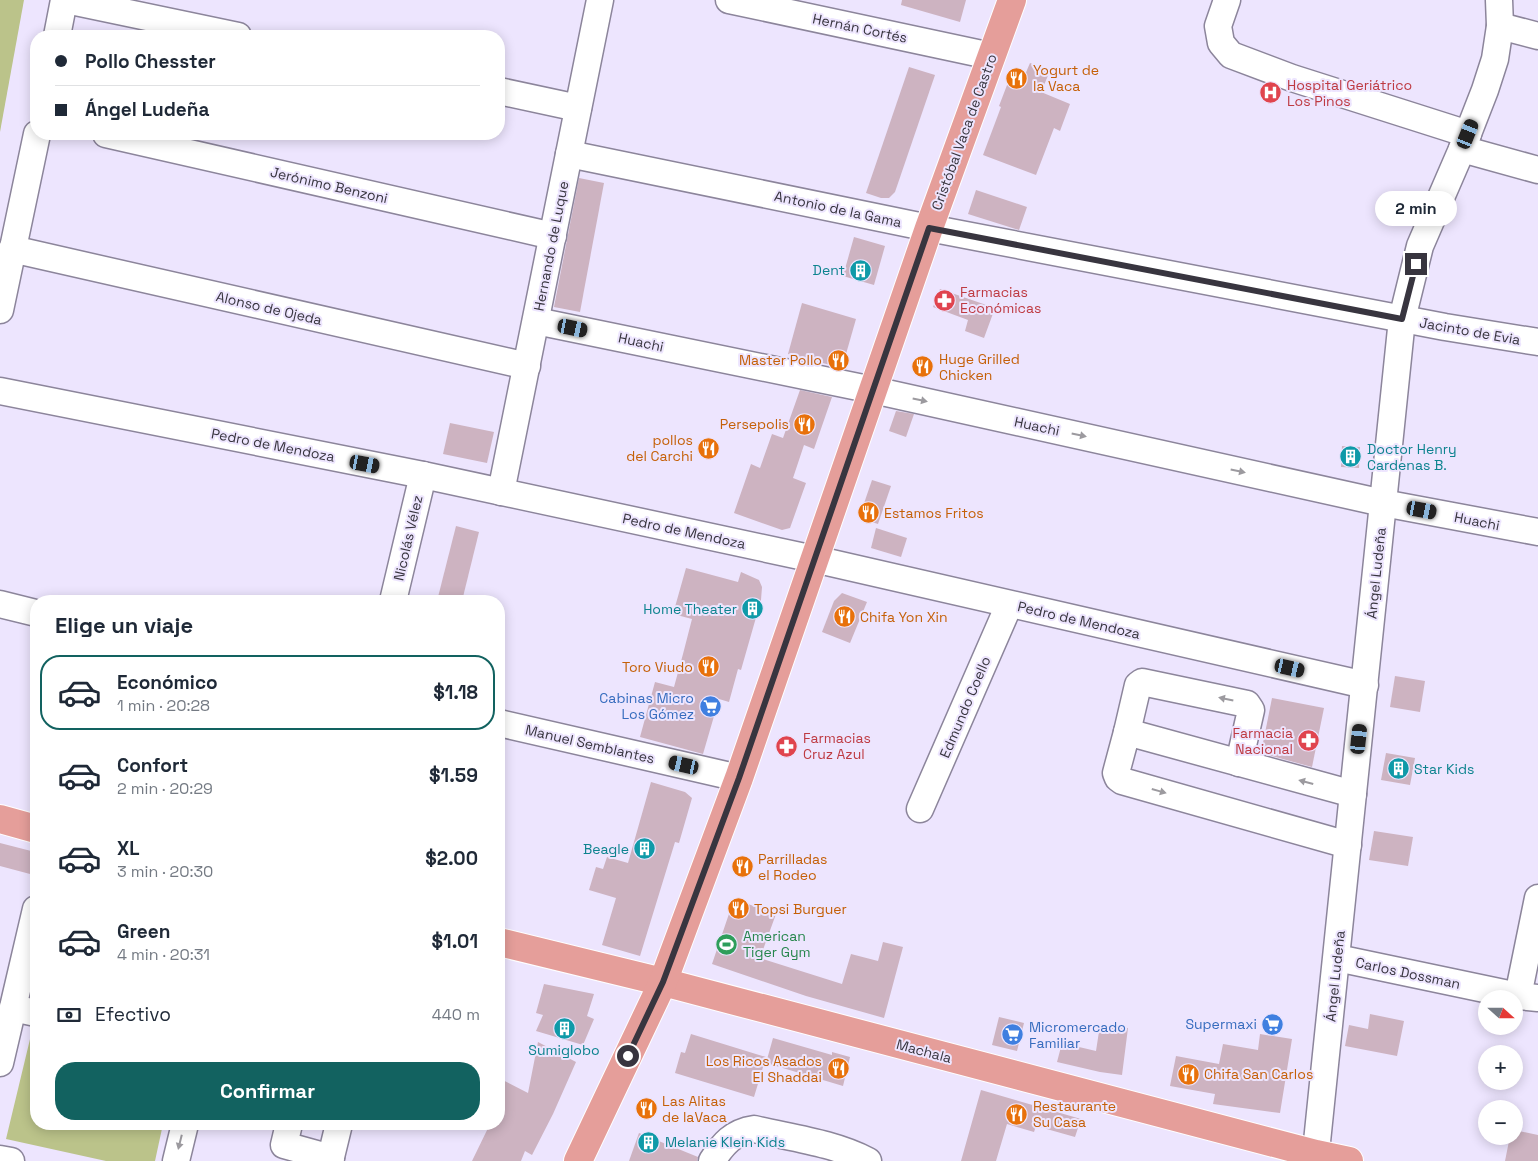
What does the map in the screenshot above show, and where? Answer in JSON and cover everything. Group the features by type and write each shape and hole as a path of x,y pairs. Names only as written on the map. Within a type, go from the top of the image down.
{"main road":[{"name":"Cristóbal Vaca de Castro","path":"578,1161 663,982 739,778 929,228 1012,0"},
{"path":"0,820 30,828"},
{"name":"Machala","path":"505,943 663,982 1316,1157 1349,1161"}],"street":[{"path":"58,30 65,0 209,30"},
{"name":"Hernando de Luque","path":"501,492 600,0"},
{"name":"Hernán Cortés","path":"729,0 991,56"},
{"path":"1226,0 1218,26 1221,43 1231,55 1538,170"},
{"name":"Ángel Ludeña","path":"1316,1157 1402,319 1420,246 1465,142 1495,59 1500,26 1499,0"},
{"path":"1500,26 1538,36"},
{"path":"505,92 578,108"},
{"path":"0,310 12,249 11,208 35,140"},
{"name":"Jerónimo Benzoni","path":"132,140 553,236"},
{"name":"Antonio de la Gama","path":"569,154 929,228 1402,319"},
{"name":"Alonso de Ojeda","path":"12,249 527,366"},
{"name":"Jacinto de Evia","path":"1402,319 1445,328 1538,342"},
{"name":"Huachi","path":"536,321 873,390 1383,503 1538,532"},
{"name":"Pedro de Mendoza","path":"0,391 423,475 814,559 1364,685"},
{"name":"Nicolás Vélez","path":"394,595 423,475"},
{"path":"0,604 30,612"},
{"name":"Edmundo Coello","path":"920,809 1009,605"},
{"path":"1239,763 1251,710 1247,704 1142,682 1138,685 1116,773 1118,778 1122,781 1348,846"},
{"name":"Manuel Semblantes","path":"505,724 739,778"},
{"path":"1127,732 1353,794"},
{"path":"1528,997 1538,898"},
{"name":"Carlos Dossman","path":"1337,958 1528,997"},
{"path":"0,1063 25,1011 30,964"},
{"path":"712,1161 718,1150 732,1136 754,1129 839,1149 856,1154 868,1161"},
{"path":"176,1161 184,1130"},
{"path":"284,1143 330,1159 337,1130"},
{"path":"0,1159 11,1161"}],"green space":[{"path":"0,0 24,0 0,132"},
{"path":"30,1039 30,1130 162,1130 155,1161 106,1161 6,1139"}],"building":[{"path":"902,0 966,0 960,22 901,5"},
{"path":"1030,63 1050,71 1041,92 1070,104 1060,131 1054,128 1036,175 983,155 1012,72 1024,77"},
{"path":"909,67 935,75 895,192 889,198 881,198 866,193"},
{"path":"579,178 604,183 580,312 554,307"},
{"path":"976,190 1027,207 1019,230 968,214"},
{"path":"854,237 885,246 874,285 843,276"},
{"path":"940,289 995,308 984,338 965,331 968,320 933,307"},
{"path":"802,303 856,319 842,368 788,354"},
{"path":"800,390 832,397 814,449 804,445 793,478 806,483 790,528 782,530 734,513 751,464 760,468 772,434 783,438"},
{"path":"896,411 914,414 906,437 889,431"},
{"path":"450,423 494,432 487,463 443,454"},
{"name":"Doctor Henry Cardenas B.","path":"1342,446 1360,447 1359,468 1341,467"},
{"path":"872,480 891,486 878,524 859,518"},
{"path":"456,526 479,532 463,595 439,595"},
{"path":"876,528 907,538 901,557 871,548"},
{"path":"686,568 738,582 741,572 759,580 762,587 761,600 741,670 738,669 729,702 719,699 703,754 640,737 655,682 674,687 683,654 692,619 673,614"},
{"name":"Chifa Yon Xin","path":"842,593 867,602 850,643 822,632 834,601"},
{"path":"1395,676 1425,681 1420,712 1390,707"},
{"path":"1272,698 1324,708 1312,767 1261,753"},
{"name":"Star Kids","path":"1386,753 1415,758 1410,785 1381,780"},
{"path":"651,782 685,792 692,798 679,843 675,842 640,956 602,945 616,898 589,890 596,867 603,869 607,857 628,863"},
{"path":"1374,831 1413,837 1408,866 1369,860"},
{"path":"0,843 30,851 30,874 0,866"},
{"path":"734,899 776,914 760,958 842,984 851,954 878,961 883,942 903,947 884,1018 806,996 712,964"},
{"path":"544,984 594,994 587,1016 594,1019 583,1045 536,1031 543,1015 536,1013"},
{"path":"1370,1014 1404,1021 1397,1056 1345,1046 1349,1025 1368,1029"},
{"path":"999,1017 1024,1023 1017,1051 992,1045"},
{"path":"1100,1025 1128,1028 1122,1075 1057,1062 1062,1043 1096,1051"},
{"path":"691,1034 766,1057 754,1097 675,1073 681,1052 685,1053"},
{"path":"1260,1034 1292,1039 1280,1113 1213,1104 1215,1094 1170,1086 1176,1056 1219,1064 1223,1044 1258,1050"},
{"path":"773,1038 832,1055 832,1052 850,1057 843,1086 766,1063"},
{"path":"538,1042 576,1062 532,1155 525,1151 521,1161 472,1161 487,1130 505,1130 505,1081 528,1093"},
{"path":"981,1090 1081,1119 1075,1137 1036,1126 1034,1132 1007,1124 996,1161 961,1161"},
{"path":"1523,1132 1538,1135 1538,1161 1505,1161 1508,1145 1523,1145"},
{"name":"Melanie Klein Kids","path":"639,1133 698,1157 697,1161 629,1161"}],"place":[{"name":"Yogurt de la Vaca","path":"1017,78"},
{"name":"Hospital Geriátrico Los Pinos","path":"1271,93"},
{"name":"Dent","path":"861,270"},
{"name":"Farmacias Económicas","path":"944,300"},
{"name":"Master Pollo","path":"838,360"},
{"name":"Huge Grilled Chicken","path":"923,367"},
{"name":"Persepolis","path":"805,424"},
{"name":"pollos del Carchi","path":"709,448"},
{"name":"Doctor Henry Cardenas B.","path":"1351,457"},
{"name":"Estamos Fritos","path":"868,513"},
{"name":"Home Theater","path":"753,609"},
{"name":"Chifa Yon Xin","path":"844,617"},
{"name":"Toro Viudo","path":"709,667"},
{"name":"Cabinas Micro Los Gómez","path":"710,706"},
{"name":"Farmacia Nacional","path":"1309,741"},
{"name":"Farmacias Cruz Azul","path":"787,746"},
{"name":"Star Kids","path":"1398,769"},
{"name":"Beagle","path":"645,849"},
{"name":"Parrilladas el Rodeo","path":"742,867"},
{"name":"Topsi Burguer","path":"738,909"},
{"name":"American Tiger Gym","path":"727,944"},
{"name":"Supermaxi","path":"1273,1024"},
{"name":"Sumiglobo","path":"564,1028"},
{"name":"Micromercado Familiar","path":"1013,1035"},
{"name":"Los Ricos Asados El Shaddai","path":"838,1069"},
{"name":"Chifa San Carlos","path":"1188,1074"},
{"name":"Las Alitas de laVaca","path":"646,1109"},
{"name":"Restaurante Su Casa","path":"1017,1114"},
{"name":"Melanie Klein Kids","path":"649,1142"}],"route":[{"path":"628,1056 663,982 739,778 929,228 1402,319 1416,264"}]}
